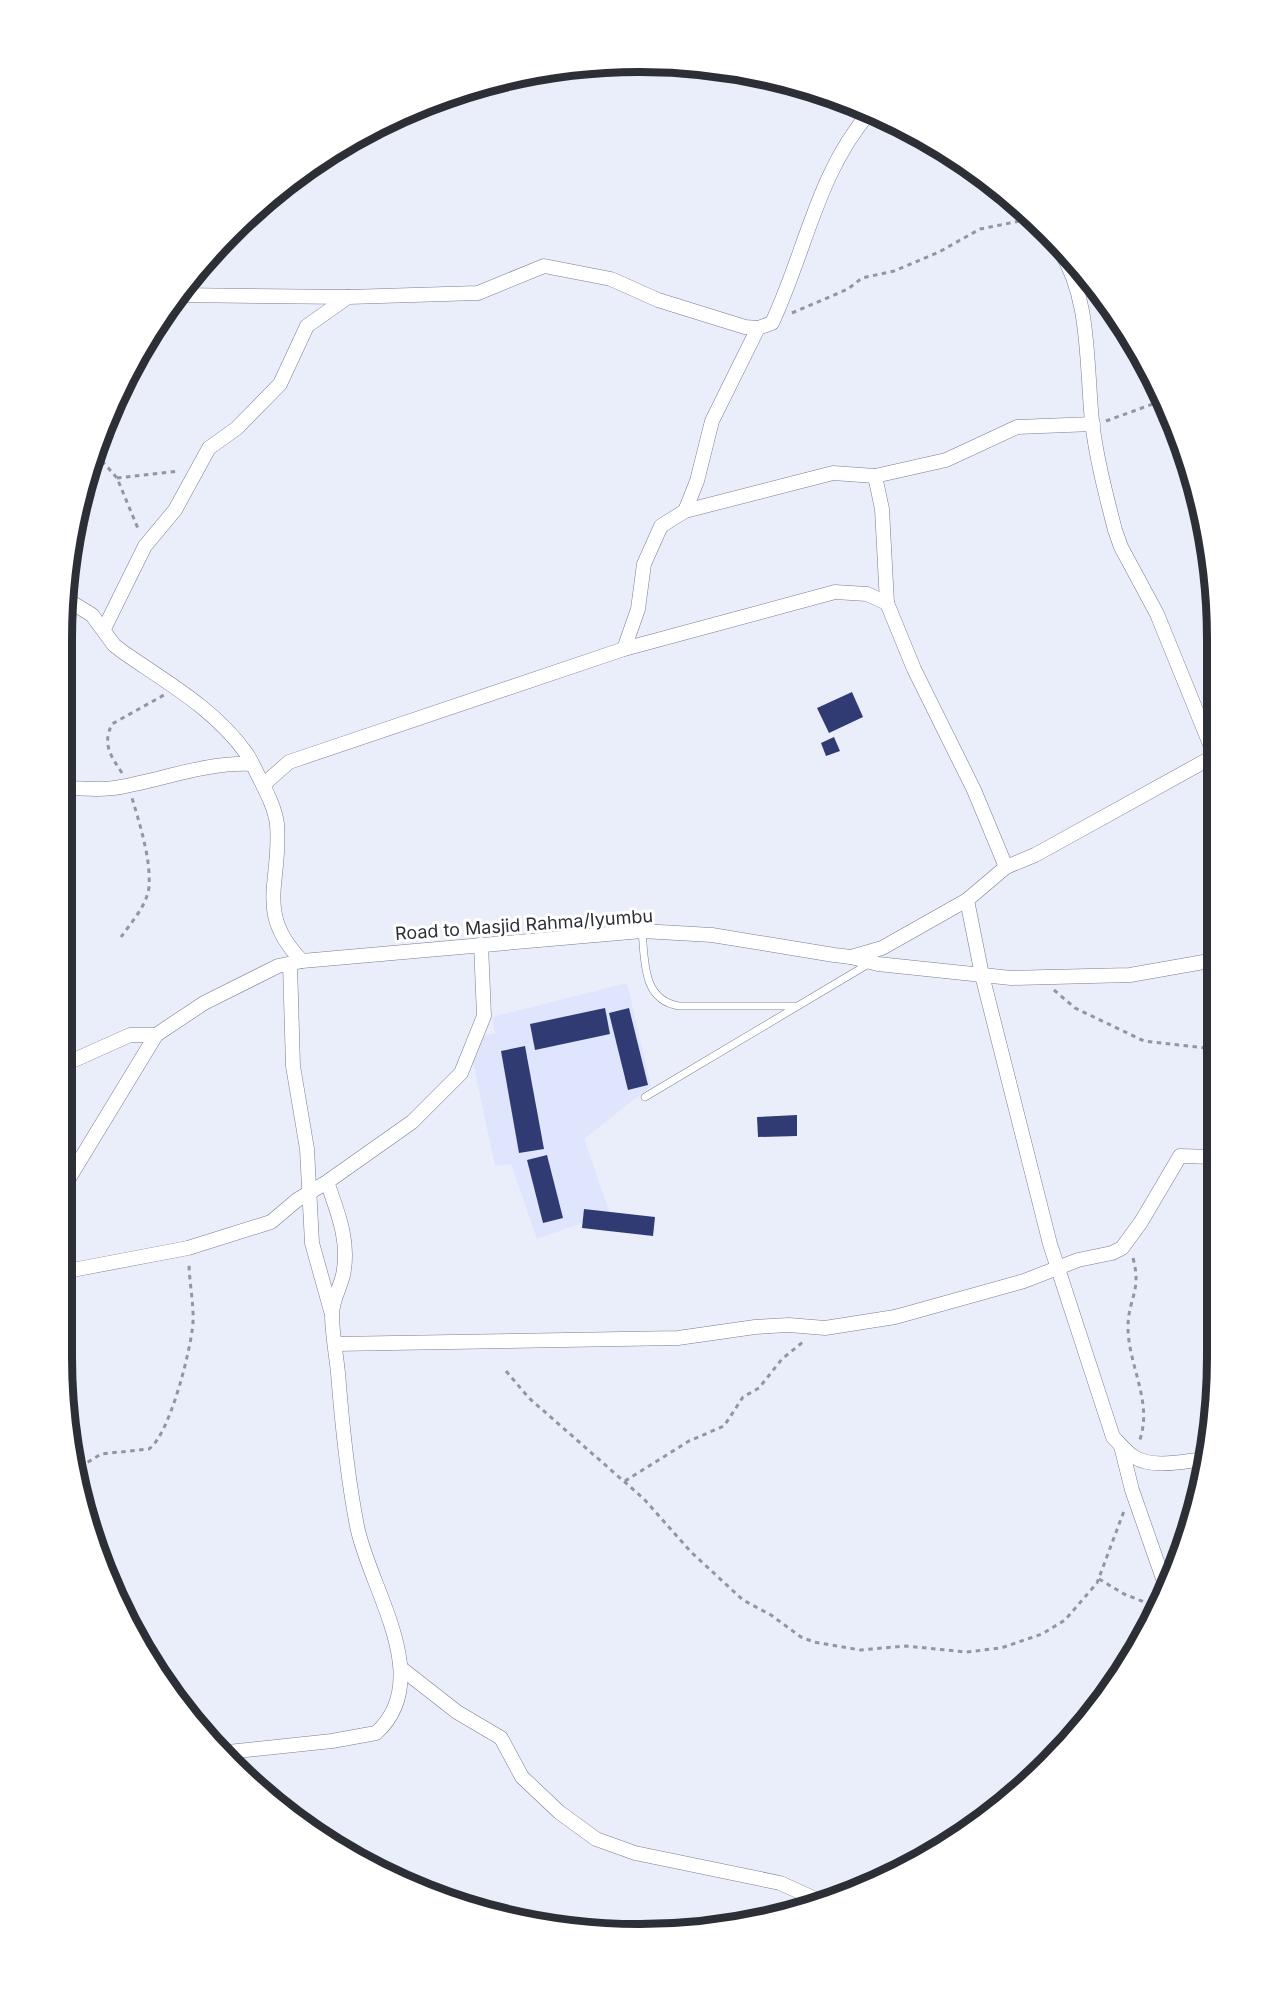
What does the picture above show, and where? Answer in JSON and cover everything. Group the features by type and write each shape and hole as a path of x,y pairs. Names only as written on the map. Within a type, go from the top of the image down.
{"street":[{"path":"685,512 697,481 712,421 765,326 822,190 854,131 864,119"},
{"path":"188,295 348,297 478,293 544,266 611,279 658,300 745,327 765,326"},
{"path":"1070,270 1082,316 1093,424 1108,501 1121,547 1157,614 1207,736"},
{"path":"104,629 145,546 175,510 208,448 237,428 280,384 308,326 348,297"},
{"path":"624,649 638,609 644,564 661,526 685,512 833,473 875,476 946,460 1017,427 1093,424"},
{"path":"875,476 882,509 887,603 914,669 974,790 1006,867"},
{"path":"263,784 289,762 624,649 836,592 867,594 887,603"},
{"path":"73,603 93,615 114,645 203,709 246,753 271,801 277,824 273,907 276,925 296,962 293,1066 308,1149 312,1243 332,1315 347,1472 358,1535 389,1621 402,1669 402,1681 391,1714 375,1733 332,1741 232,1752"},
{"name":"Road to Masjid Rahma/Iyumbu","path":"72,1173 156,1035 204,1003 278,966 296,962 481,944 642,931 722,936 851,957 882,948 967,900 1006,867 1035,855 1207,760"},
{"path":"72,788 119,788 199,770 252,764"},
{"path":"967,900 982,975 1057,1268 1113,1437 1133,1456 1145,1461 1166,1463 1197,1460"},
{"path":"72,1270 188,1248 271,1222 412,1122 460,1073 484,1016 481,944"},
{"path":"851,957 870,963 982,975 1049,977 1130,975 1207,961"},
{"path":"72,1061 130,1035 156,1035"},
{"path":"335,1344 678,1338 755,1327 789,1325 825,1328 895,1317 1024,1281 1085,1257 1112,1253 1129,1242 1180,1156 1207,1157"},
{"path":"327,1182 342,1222 345,1244 343,1275 332,1315"},
{"path":"1121,1444 1132,1490 1162,1577"},
{"path":"402,1669 457,1712 501,1738 522,1777 559,1812 596,1839 635,1853 780,1883 812,1897"}],"lane":[{"path":"642,931 646,972 654,994 662,1002 679,1006 798,1006"},
{"path":"645,1097 870,963"}],"path":[{"path":"765,326 848,289 861,278 909,265 939,252 980,229 1022,221"},
{"path":"1093,424 1125,416 1155,404"},
{"path":"101,460 117,478 145,546"},
{"path":"117,478 196,469"},
{"path":"1049,977 1051,986 1057,995 1075,1008 1131,1036 1144,1041 1207,1048"},
{"path":"1129,1242 1137,1286 1128,1329 1145,1416 1143,1430 1133,1456"},
{"path":"83,1465 101,1454 149,1449 160,1436 179,1387 193,1326 188,1248"},
{"path":"624,1481 689,1441 724,1426 743,1397 759,1388 782,1359 804,1341"},
{"path":"506,1371 528,1398 644,1499 691,1552 743,1600 771,1615 801,1637 822,1643 860,1650 906,1646 966,1652 1014,1645 1042,1634 1065,1620 1099,1578 1132,1490"},
{"path":"1099,1578 1124,1594 1149,1604"}],"shaded area":[{"path":"627,983 651,1086 584,1139 610,1213 537,1239 511,1164 495,1166 468,1039 495,1033 492,1017"}],"building":[{"path":"852,692 863,717 829,733 817,708"},
{"path":"834,737 840,751 826,756 821,743"},
{"path":"605,1008 610,1034 535,1050 530,1024"},
{"path":"629,1008 648,1085 628,1090 609,1013"},
{"path":"525,1046 544,1149 519,1153 501,1051"},
{"path":"797,1115 797,1136 758,1137 757,1117"},
{"path":"547,1155 563,1218 543,1223 527,1160"},
{"path":"584,1209 655,1217 653,1236 582,1228"}]}
